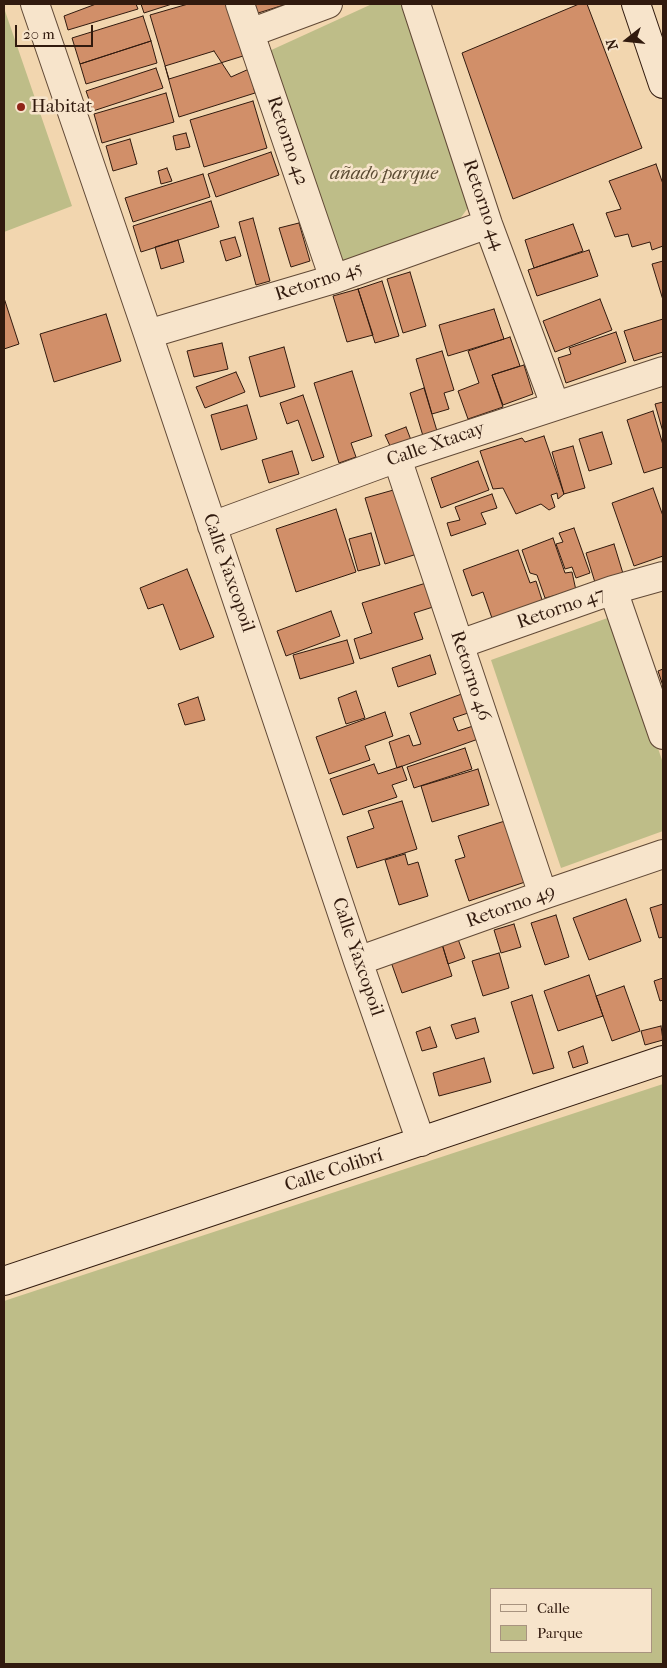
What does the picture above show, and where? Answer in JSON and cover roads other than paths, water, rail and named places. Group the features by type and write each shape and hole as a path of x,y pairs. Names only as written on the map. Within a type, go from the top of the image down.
{"street":[{"name":"Calle Yaxcopoil","path":"35,4 148,334 358,962 421,1142"},
{"name":"Retorno 42","path":"240,4 334,278"},
{"path":"250,33 328,4"},
{"name":"Retorno 44","path":"416,4 488,224 555,405"},
{"path":"636,4 663,84"},
{"name":"Retorno 45","path":"148,334 334,278 488,224"},
{"name":"Calle Xtacay","path":"212,526 397,458 663,371"},
{"name":"Retorno 46","path":"397,458 543,895"},
{"name":"Retorno 47","path":"460,644 613,590 663,576"},
{"path":"613,590 663,735"},
{"name":"Retorno 49","path":"358,962 663,854"},
{"name":"Calle Colibrí","path":"4,1281 663,1060"}],"place":[{"name":"Habitat","path":"21,107"}],"park label":[{"name":"añado parque","path":"384,174"}]}
